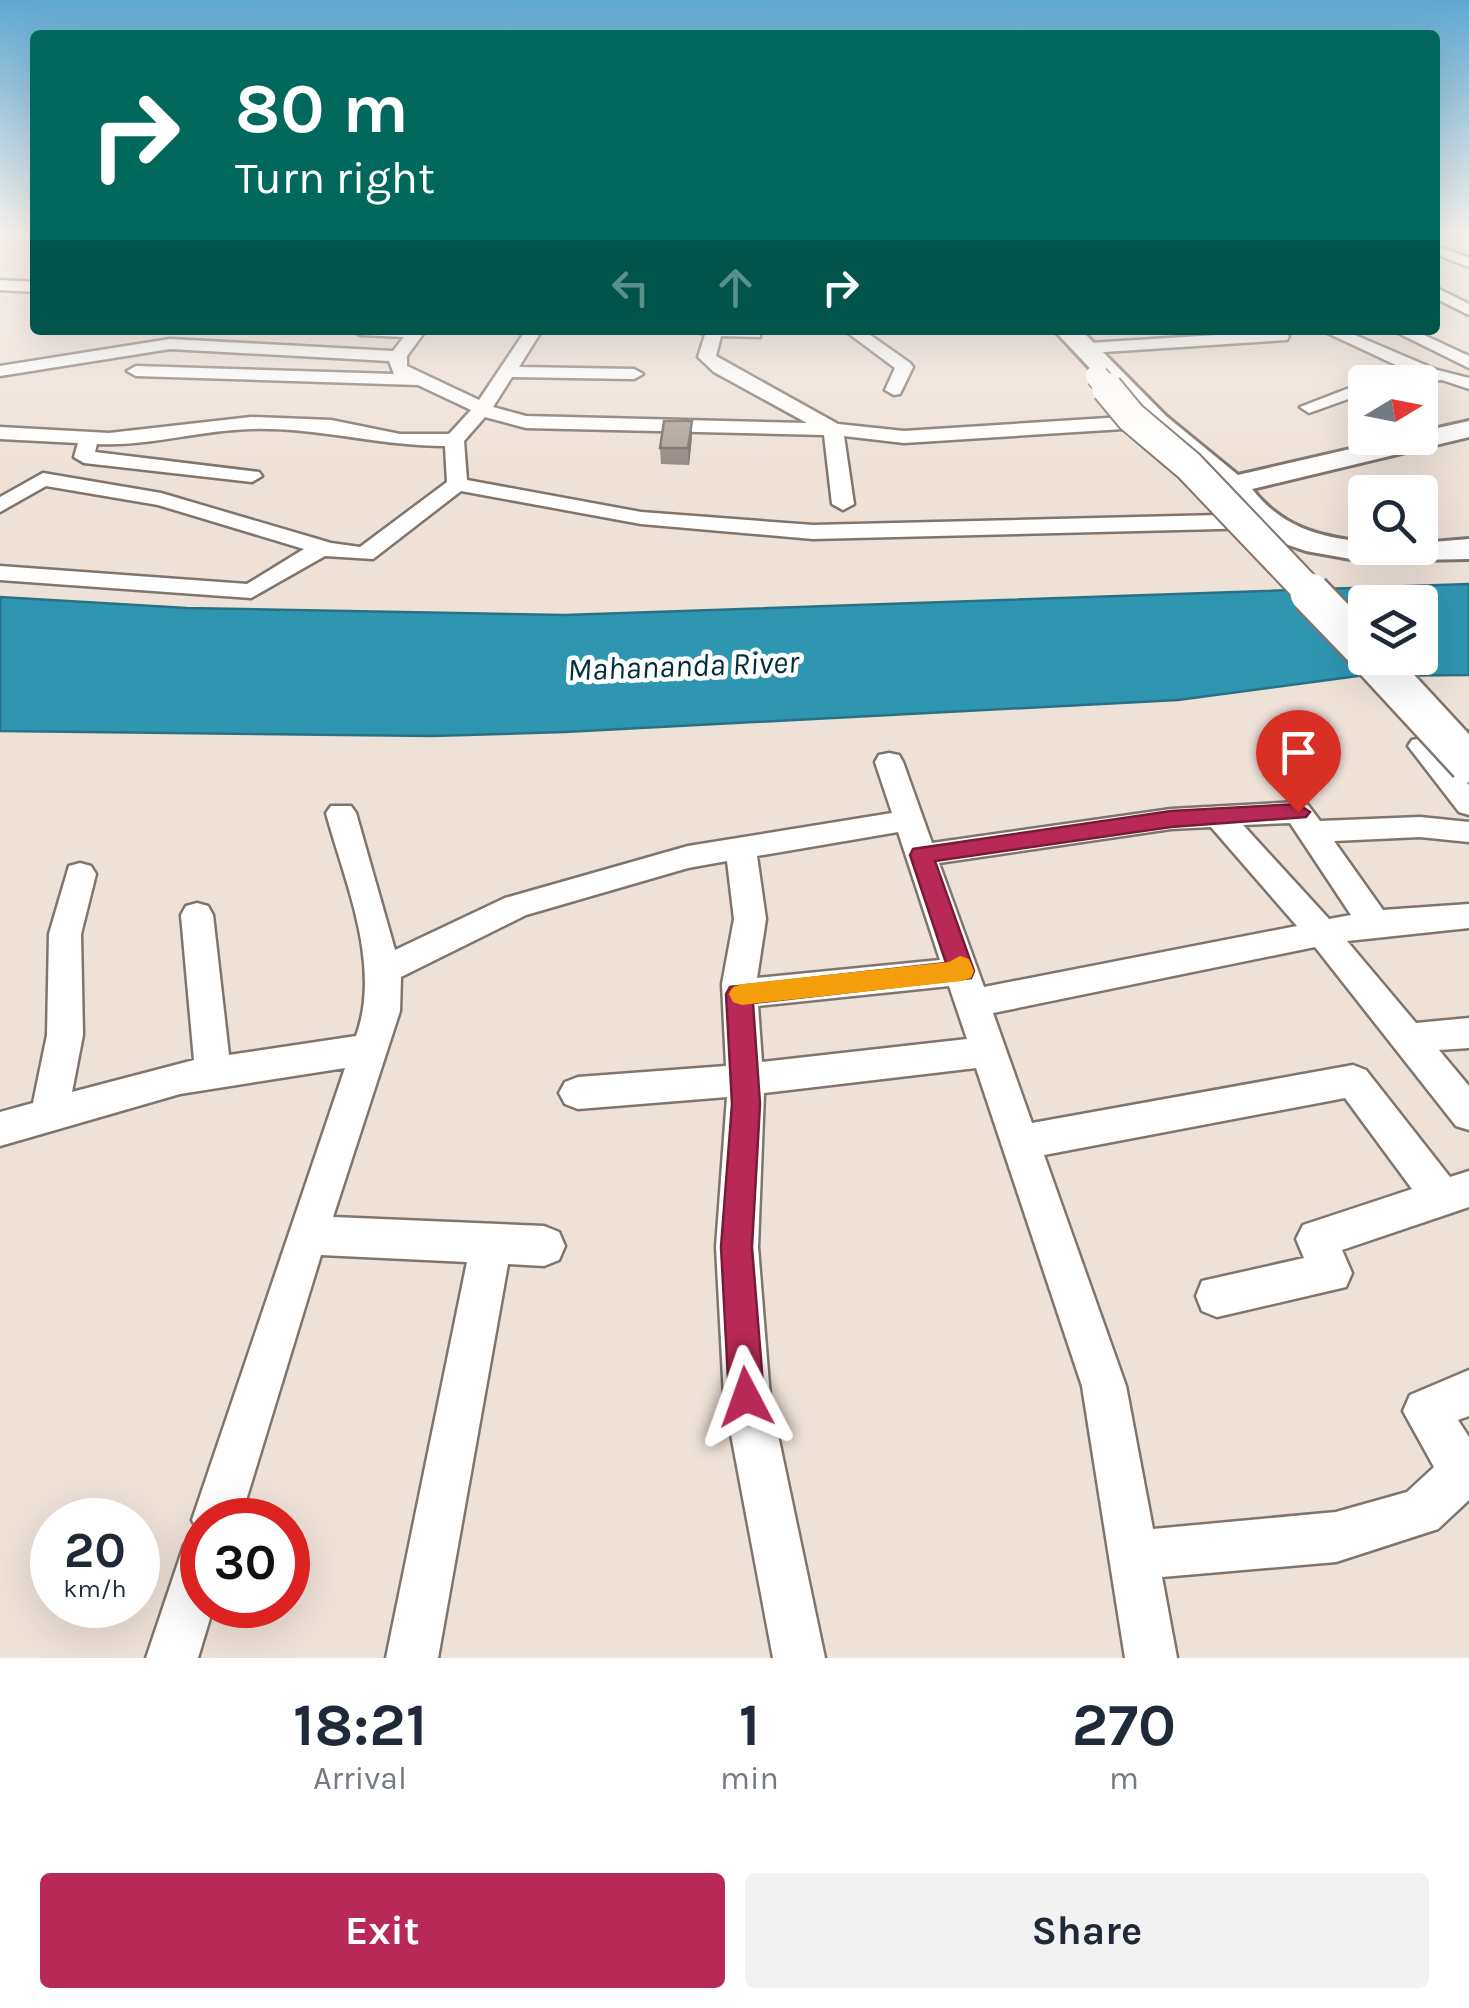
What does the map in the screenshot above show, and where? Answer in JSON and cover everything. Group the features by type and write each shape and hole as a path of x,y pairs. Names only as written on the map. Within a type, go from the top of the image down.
{"street":[{"path":"414,335 398,356 398,369 504,419 526,422 833,429 904,437 1155,421"},
{"path":"457,484 454,440 482,409 531,335"},
{"path":"713,335 707,357 720,368 833,429"},
{"path":"859,335 904,368 894,390"},
{"path":"1060,335 1084,351 1155,421 1232,485 1262,521 1287,534 1364,552 1416,555 1469,549"},
{"path":"1341,335 1410,365"},
{"path":"1410,335 1469,363"},
{"path":"1084,351 1281,336"},
{"path":"0,371 170,344 398,356"},
{"path":"1084,351 1130,417 1188,466 1348,632"},
{"path":"136,371 417,380"},
{"path":"506,372 634,374"},
{"path":"1438,377 1469,384"},
{"path":"1310,406 1348,393"},
{"path":"0,434 109,439 252,424 331,426 400,440 454,440"},
{"path":"833,429 843,504"},
{"path":"1232,485 1469,429"},
{"path":"88,438 84,457 252,476"},
{"path":"0,506 43,479 162,499 322,548 365,554 457,484 641,518 812,532 1262,521"},
{"path":"0,573 250,591 322,548"},
{"path":"1388,675 1469,763"},
{"path":"1469,738 1422,746 1469,805"},
{"path":"889,762 1104,1386 1151,1658"},
{"path":"384,970 516,906 688,857 741,848 1298,812 1374,923"},
{"path":"223,1498 306,1235 383,1011 384,970 341,813"},
{"path":"1218,816 1322,933 1469,1114"},
{"path":"1312,832 1420,827 1469,832"},
{"path":"741,848 750,920 740,994 744,1080 737,1247 746,1397 799,1658"},
{"path":"48,1116 65,1034 65,934 80,874"},
{"path":"197,915 213,1073"},
{"path":"740,994 967,987 1374,923 1469,916"},
{"path":"1410,1038 1469,1033"},
{"path":"0,1128 180,1078 370,1049"},
{"path":"578,1093 744,1080 989,1052"},
{"path":"1020,1142 1354,1081 1455,1194 1316,1238 1331,1273 1216,1296"},
{"path":"306,1235 544,1246"},
{"path":"412,1658 491,1244"},
{"path":"1134,1555 1336,1537 1421,1512 1464,1472 1426,1411 1469,1393"},
{"path":"172,1658 181,1628"}],"water":[{"name":"Mahananda River","path":"1469,584 1469,675 1358,676 1178,700 565,732 432,736 0,731 0,597 187,608 565,615 1348,588 1348,675 1438,675 1438,585"}],"building":[{"path":"664,421 692,421 688,448 660,448"}],"slow traffic":[{"path":"742,994 962,971 960,966"}],"route":[{"path":"746,1397 737,1247 746,1104 740,994 962,971 921,855 1171,819 1298,812"}]}
